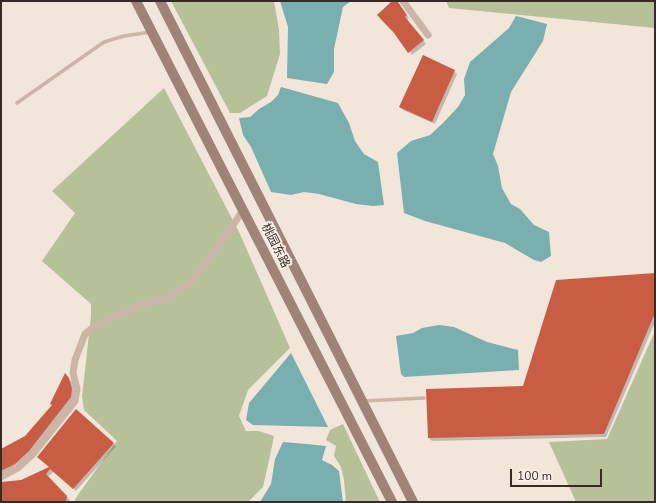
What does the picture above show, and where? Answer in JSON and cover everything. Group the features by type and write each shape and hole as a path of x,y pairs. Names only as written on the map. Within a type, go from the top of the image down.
{"main road":[{"name":"桃园东路","path":"136,1 392,502"},
{"name":"桃园东路","path":"160,1 414,502"}],"street":[{"path":"403,1 428,35"},
{"path":"1,477 18,468 33,454 75,401 77,389 73,373 75,360 86,334 95,326 142,304 166,299 191,282 228,234 243,210"}],"lane":[{"path":"17,103 104,42 124,36 152,32"},
{"path":"362,401 424,398"}],"green space":[{"path":"171,1 274,1 279,30 280,54 267,96 240,113 230,113"},
{"path":"446,1 655,1 655,28 449,8"},
{"path":"164,88 240,234 290,348 248,390 239,416 246,431 259,431 274,436 270,456 263,487 248,502 74,502 117,441 84,410 82,397 91,304 42,261 75,213 52,191"},
{"path":"655,331 655,502 576,502 549,442 607,439"},
{"path":"343,424 380,502 346,502 341,467 334,456 336,446 326,440 330,430"}],"water":[{"path":"280,1 351,1 343,7 334,49 334,72 327,84 287,78 288,27"},
{"path":"516,16 547,24 543,41 511,92 493,154 498,166 502,188 511,204 520,209 534,225 549,232 551,256 541,262 534,260 505,243 425,221 404,213 397,153 411,141 430,135 458,107 465,95 464,79 470,62 509,28"},
{"path":"281,87 338,103 349,123 355,141 364,154 378,162 384,205 373,206 356,204 319,194 304,192 291,195 271,192 251,147 243,135 239,118 250,117 259,109 271,102 278,95"},
{"path":"439,325 454,327 487,342 518,350 519,370 404,377 401,374 396,336 413,333 422,328"},
{"path":"291,353 328,427 253,425 246,420 249,403"},
{"path":"283,442 326,446 322,460 332,465 339,471 343,502 260,502 271,484 275,459"}],"building":[{"path":"392,1 398,2 407,15 405,17 424,40 408,53 394,33 377,15"},
{"path":"423,55 455,70 432,122 399,107"},
{"path":"655,273 655,313 604,434 428,438 426,389 523,386 556,280"},
{"path":"65,373 69,378 72,389 71,397 29,451 15,464 1,471 1,449 25,436 52,405 50,404"},
{"path":"76,409 114,443 73,489 50,469 46,474 67,496 66,502 1,502 1,482 21,480 49,467 37,457"}]}
